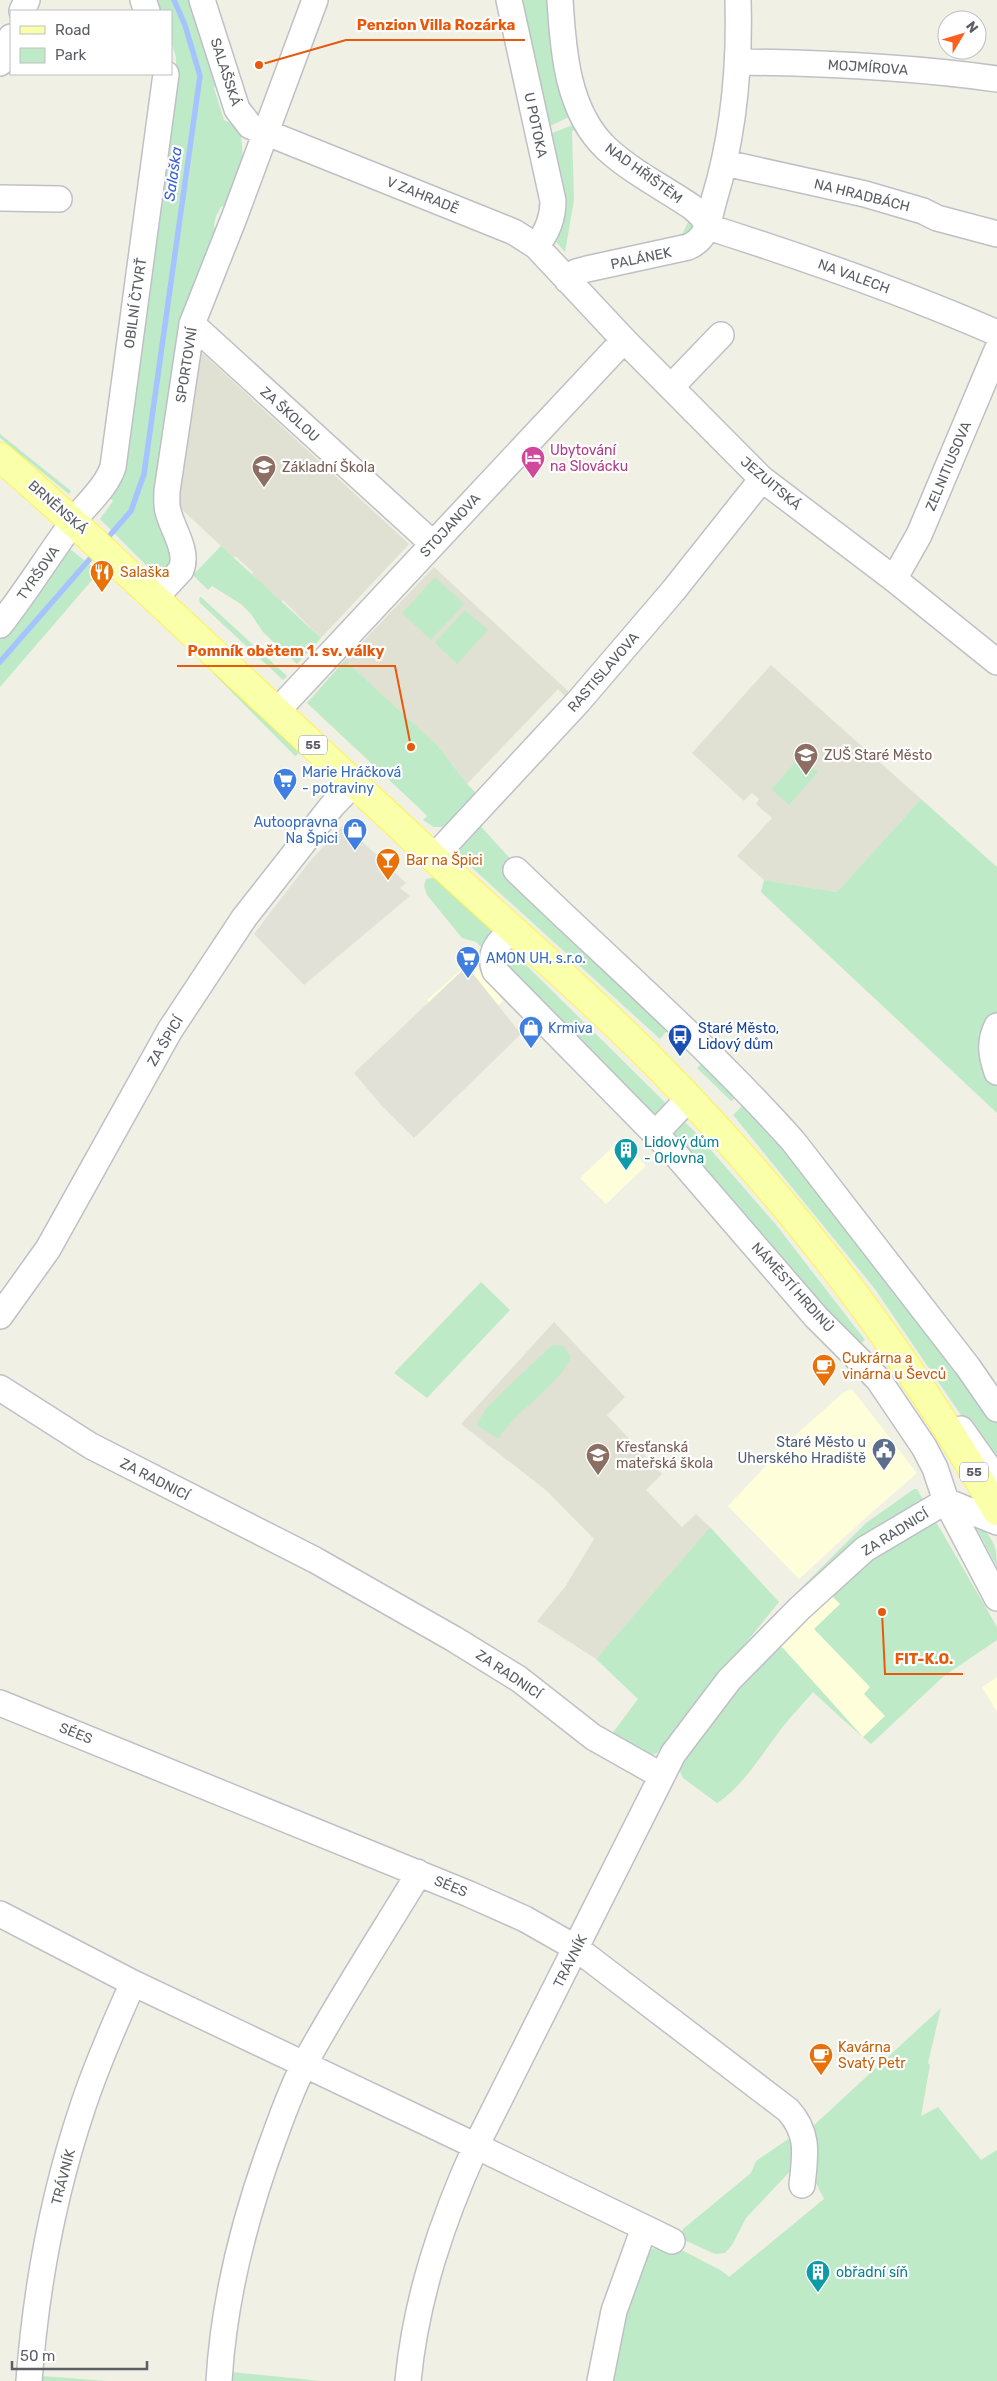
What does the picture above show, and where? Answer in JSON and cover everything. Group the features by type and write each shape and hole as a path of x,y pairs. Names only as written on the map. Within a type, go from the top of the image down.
{"main road":[{"name":"BRNĚNSKÁ","path":"0,457 80,527 155,598"},
{"name":"55","path":"155,598 614,1024 689,1098 784,1205 870,1315 940,1418 997,1511"}],"street":[{"name":"SALAŠSKÁ","path":"202,0 237,109 245,122 265,132"},
{"name":"SPORTOVNÍ","path":"155,598 181,570 183,564 180,546 168,510 167,491 192,324 234,218 315,0"},
{"name":"U POTOKA","path":"509,0 553,201 552,218 544,236 536,246"},
{"name":"NAD HŘIŠTĚM","path":"560,0 564,48 574,95 583,116 592,130 606,148 692,207 702,216 708,227"},
{"path":"708,227 726,163 734,114 739,62 738,0"},
{"path":"0,63 10,39"},
{"name":"MOJMÍROVA","path":"739,62 815,63 894,68 997,79"},
{"name":"OBILNÍ ČTVRŤ","path":"80,527 109,476 115,460 166,75"},
{"name":"V ZAHRADĚ","path":"265,132 514,232 536,246 567,280"},
{"name":"NA HRADBÁCH","path":"726,163 865,194 924,211 937,218 997,234"},
{"path":"0,198 59,198"},
{"name":"PALÁNEK","path":"567,280 576,272 587,269 688,247 704,236 708,227"},
{"name":"NA VALECH","path":"708,227 858,277 936,306 997,333"},
{"name":"JEZUITSKÁ","path":"567,280 762,479 894,579 997,662"},
{"name":"ZA ŠKOLOU","path":"192,324 432,543"},
{"path":"671,387 721,335"},
{"name":"STOJANOVA","path":"277,711 432,543 624,340"},
{"name":"ZELNITIUSOVA","path":"894,579 920,535 997,350"},
{"name":"RASTISLAVOVA","path":"434,857 578,702 673,591 762,479"},
{"name":"TYRŠOVA","path":"0,625 33,582 80,527"},
{"name":"ZA ŠPICÍ","path":"0,1316 48,1249 170,1030 244,918 332,806 354,783"},
{"path":"516,870 618,968 681,1024 793,1141 968,1367 997,1409"},
{"name":"NÁMĚSTÍ HRDINŮ","path":"512,929 493,951 492,963 495,971 678,1157 816,1317 878,1378 924,1447 935,1468 946,1501 997,1598"},
{"path":"997,1026 993,1034 991,1051 997,1072"},
{"path":"655,1134 689,1098"},
{"name":"ZA RADNICÍ","path":"0,1388 91,1446 315,1560 454,1639 519,1679 593,1737 662,1776 673,1754 729,1680 800,1608 865,1550 946,1501"},
{"path":"940,1418 949,1416 964,1433 997,1480"},
{"path":"940,1418 949,1487 946,1501 997,1522"},
{"path":"940,1418 949,1425 958,1438 997,1505"},
{"name":"SÉES","path":"0,1703 418,1872 507,1910 576,1948 788,2110 801,2126 805,2145 802,2185"},
{"name":"TRÁVNÍK","path":"408,2381 417,2323 434,2251 452,2200 476,2146 662,1776"},
{"path":"219,2381 229,2297 242,2237 269,2150 305,2063 418,1872"},
{"path":"0,1914 133,1983 305,2063 672,2241"},
{"name":"TRÁVNÍK","path":"29,2381 39,2284 68,2153 95,2074 133,1983"},
{"path":"600,2381 614,2311 644,2228"}],"shaded area":[{"name":"Základní Škola","path":"200,351 409,544 321,638 283,600 281,602 252,575 253,572 235,556 234,558 177,505"},
{"path":"434,567 568,691 568,699 558,689 467,784 438,746 345,660"},
{"name":"ZUŠ Staré Město","path":"771,665 921,799 837,892 764,880 737,856 772,818 756,804 759,799 752,793 744,801 692,753"},
{"path":"344,824 406,883 400,888 410,896 304,985 254,934 309,862"},
{"path":"472,960 503,1001 461,1040 427,1000"},
{"path":"467,966 521,1034 414,1138 382,1106 354,1073"},
{"name":"Lidový dům - Orlovna","path":"621,1139 646,1166 606,1204 580,1178"},
{"path":"554,1322 625,1397 607,1415 662,1474 646,1490 682,1527 696,1514 710,1527 596,1659 537,1621 565,1587 594,1539 547,1491 461,1424"},
{"path":"852,1389 917,1473 799,1579 728,1506 791,1439 844,1392"},
{"path":"875,1554 885,1716 863,1738 779,1647"},
{"path":"997,1677 997,1712 982,1687"}],"green space":[{"path":"155,0 193,0 219,77 214,88 224,120 235,125 241,135 244,169 228,204 221,207 216,216 214,225 216,233 184,325 173,554 167,567 157,572 152,571 100,519 113,501 107,495 176,79 176,57 172,44 172,10 160,10"},
{"path":"523,0 552,0 575,114 542,130 521,25 525,8"},
{"path":"580,122 697,225 679,241 689,220 597,159 574,130 572,131 574,200 565,252 556,242 565,194 556,153 545,136"},
{"path":"0,434 71,491 69,494 0,438"},
{"path":"221,546 321,638 297,664 263,632 251,614 241,604 212,586 208,590 193,575"},
{"path":"70,549 99,572 0,687 0,639 38,595"},
{"path":"435,577 464,604 431,640 402,613"},
{"path":"201,597 287,676 283,680 200,603 199,598"},
{"path":"465,610 488,630 457,664 435,643"},
{"path":"345,660 438,746 477,794 446,827 434,827 423,820 427,816 307,703"},
{"path":"214,671 301,752 295,756 213,673"},
{"path":"800,757 818,772 789,805 772,789"},
{"path":"921,799 997,867 997,1113 761,892 764,880 837,892"},
{"path":"475,820 515,864 673,1023 660,1039 455,852"},
{"path":"426,879 439,879 697,1134 777,1226 865,1340 856,1346 694,1156 476,942 462,938 427,895 424,886"},
{"path":"702,1063 741,1094 731,1101 697,1068"},
{"path":"748,1100 997,1417 997,1468 875,1289 733,1115"},
{"path":"481,1282 510,1310 427,1398 394,1373"},
{"path":"552,1345 563,1346 571,1357 557,1378 515,1418 498,1439 476,1425 487,1407"},
{"path":"914,1489 917,1489 926,1505 804,1593 795,1594 866,1523"},
{"path":"935,1520 997,1627 997,1640 944,1676 871,1744 863,1737 885,1716 864,1694 870,1687 814,1629 840,1604 831,1595 861,1562"},
{"path":"970,1523 978,1523 991,1538 995,1548 997,1567 978,1531"},
{"path":"710,1527 779,1602 657,1753 649,1756 608,1739 638,1699 596,1659"},
{"path":"778,1646 783,1648 862,1736 813,1692 785,1724 745,1777 727,1796 717,1803 683,1778 678,1767 746,1674"},
{"path":"941,2008 928,2063 930,2065 921,2116 938,2107 981,2160 997,2150 997,2381 608,2381 613,2351 648,2250 670,2244 722,2271 729,2277 824,2199 814,2179 812,2127"},
{"path":"788,2139 798,2149 797,2164 746,2218 732,2245 725,2253 715,2254 680,2238 683,2229 751,2173 756,2161"},
{"path":"231,2372 321,2381 231,2381"},
{"path":"41,2376 107,2381 41,2381"}],"waterway":[{"name":"Salaška","path":"104,542 131,511 144,474 200,76 185,25 174,0"},
{"name":"Salaška","path":"0,662 95,553"}],"place":[{"name":"Penzion Villa Rozárka","path":"259,65"},
{"name":"Ubytování na Slovácku","path":"533,479"},
{"name":"Základní Škola","path":"264,488"},
{"name":"Salaška","path":"102,593"},
{"name":"Pomník obětem 1. sv. války","path":"411,747"},
{"name":"ZUŠ Staré Město","path":"806,776"},
{"name":"Marie Hráčková - potraviny","path":"285,801"},
{"name":"Autoopravna Na Špici","path":"355,851"},
{"name":"Bar na Špici","path":"388,881"},
{"name":"AMON UH, s.r.o.","path":"468,979"},
{"name":"Krmiva","path":"531,1049"},
{"name":"Staré Město, Lidový dům","path":"680,1057"},
{"name":"Lidový dům - Orlovna","path":"626,1171"},
{"name":"Cukrárna a vinárna u Ševců","path":"824,1387"},
{"name":"Staré Město u Uherského Hradiště","path":"884,1471"},
{"name":"Křesťanská mateřská škola","path":"598,1476"},
{"name":"FIT-K.O.","path":"882,1612"},
{"name":"Kavárna Svatý Petr","path":"821,2076"},
{"name":"obřadní síň","path":"818,2293"}]}
